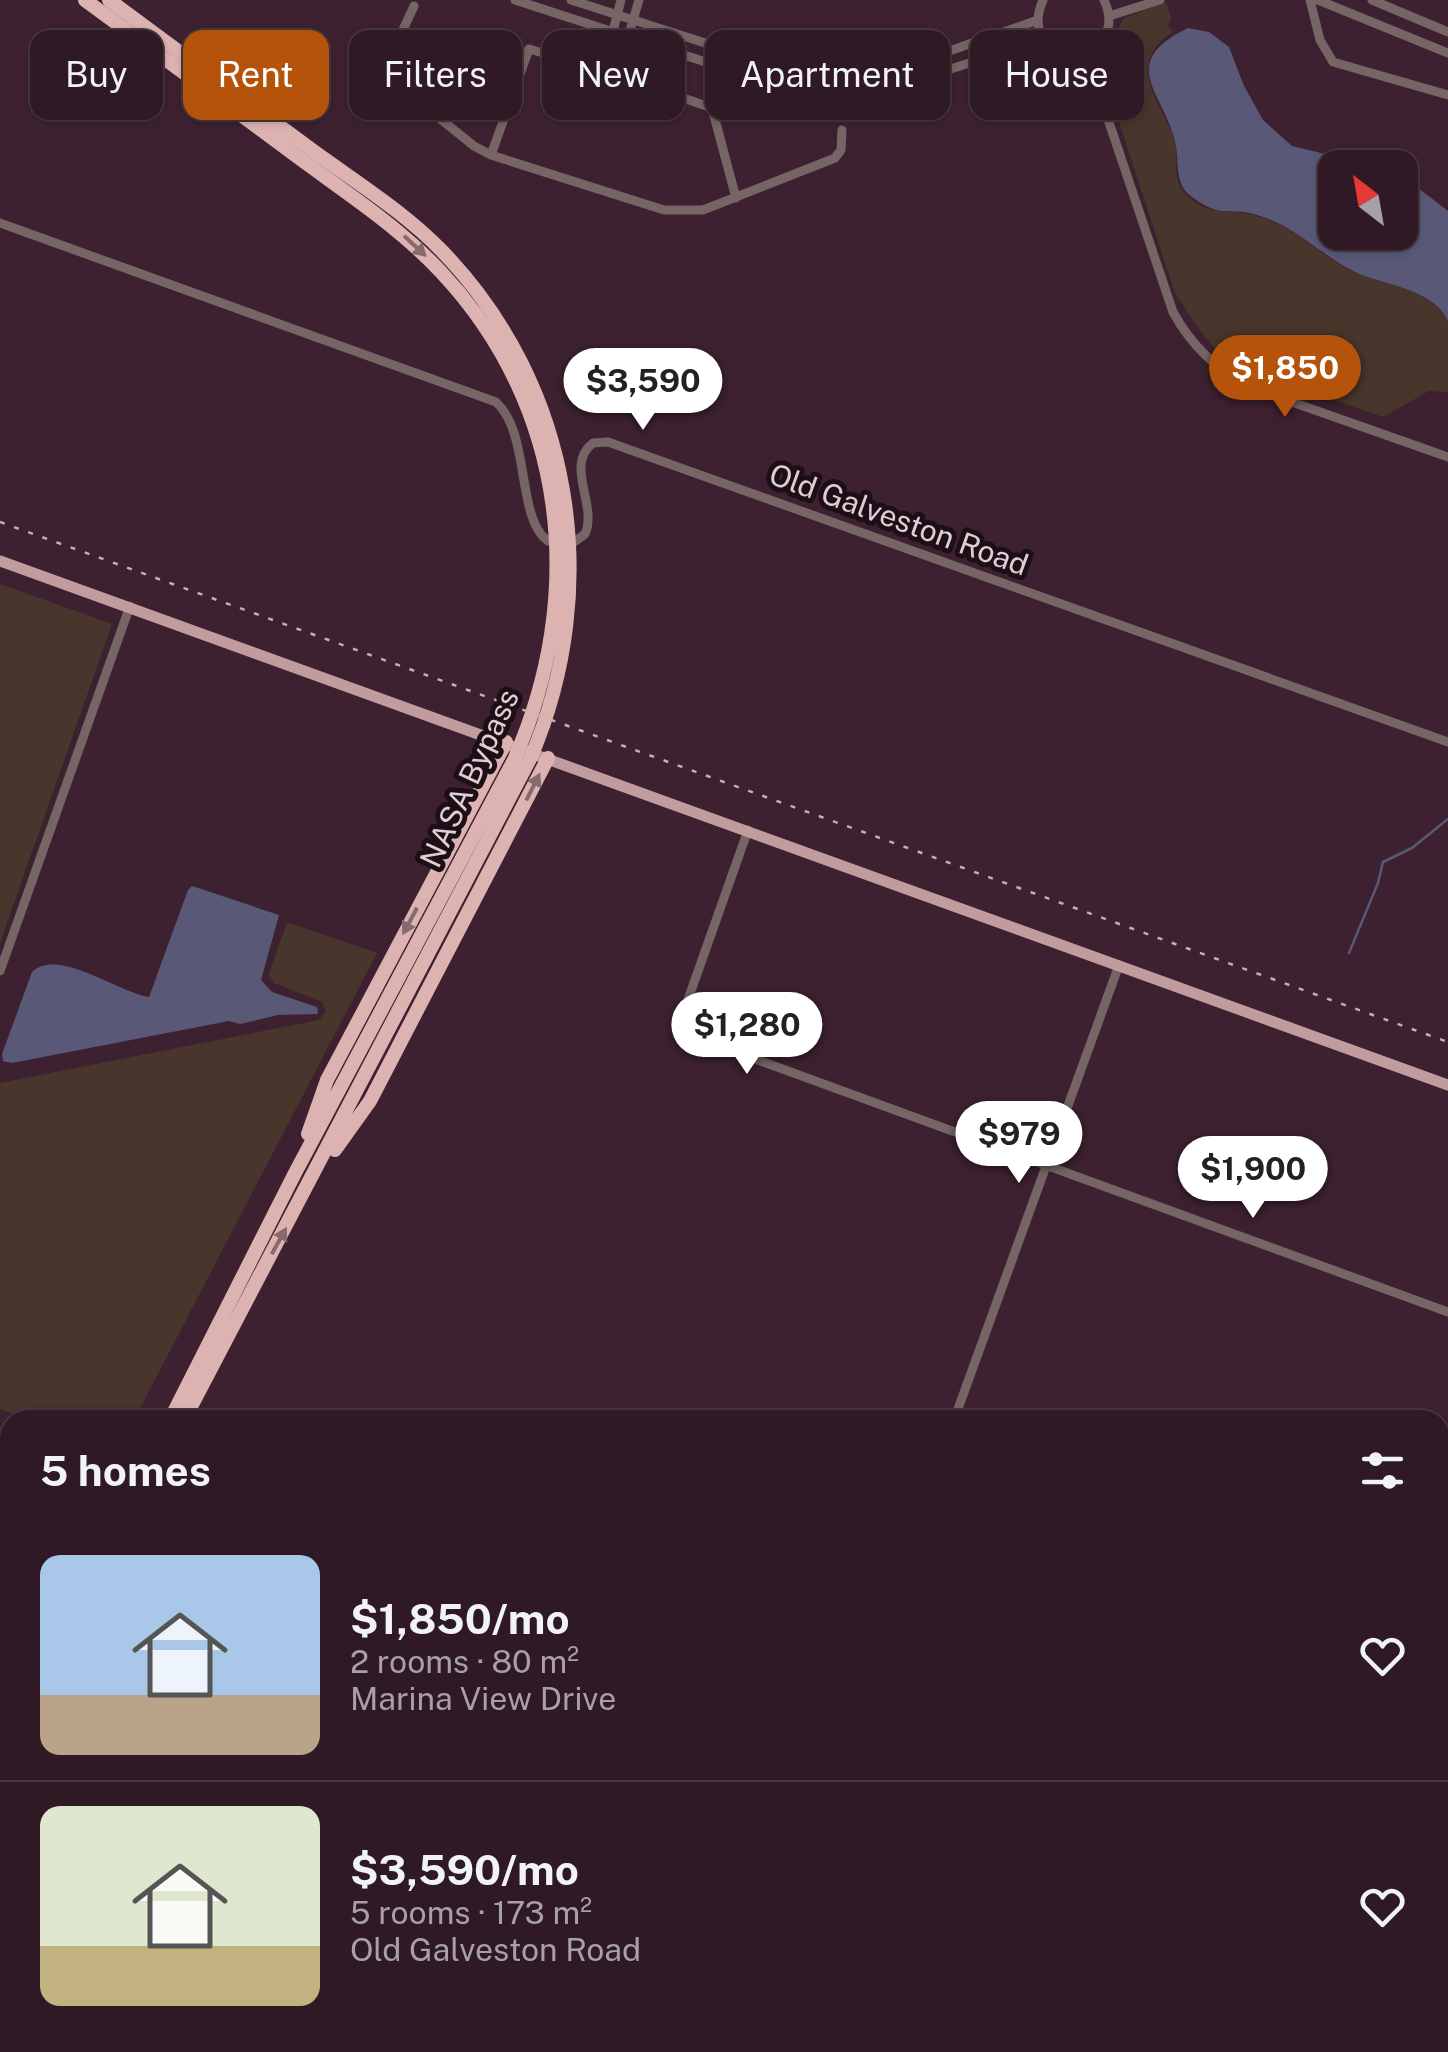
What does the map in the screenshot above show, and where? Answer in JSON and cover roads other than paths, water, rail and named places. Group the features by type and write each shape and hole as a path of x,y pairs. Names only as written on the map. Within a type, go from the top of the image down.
{"highway":[{"name":"NASA Bypass","path":"85,0 404,236 468,303 508,368 536,434 552,497 557,591 550,653 540,695 514,760 306,1191 189,1410"},
{"name":"NASA Bypass","path":"108,0 418,228 481,296 527,374 556,450 569,520 571,594 562,664 530,757 403,989 294,1175 175,1410"},
{"path":"294,1175 327,1080 506,742"},
{"path":"306,1191 370,1101 548,758"},
{"path":"434,875 451,870 464,872 481,892"}],"main road":[{"path":"0,561 1448,1085"}],"street":[{"path":"514,0 607,30"},
{"path":"571,0 755,59 818,73 874,71 915,63 1038,20"},
{"path":"613,30 621,0"},
{"path":"630,30 640,0"},
{"path":"1042,30 1038,20 1043,0"},
{"path":"1105,30 1109,16 1106,0"},
{"path":"1109,16 1160,0"},
{"path":"1314,0 1448,53"},
{"path":"1314,0 1320,40 1333,62 1448,95"},
{"path":"1372,0 1448,32"},
{"path":"414,6 383,74 491,155 664,210 703,210 835,158 841,150 842,130"},
{"path":"491,155 529,49 542,53"},
{"path":"953,50 959,66"},
{"path":"685,55 770,83 862,92 897,86 970,62"},
{"path":"685,99 712,108 736,198"},
{"path":"1108,120 1173,312 1197,346 1221,369 1252,388 1448,457"},
{"name":"Old Galveston Road","path":"0,223 496,402 505,411 512,429 535,526 548,541 574,542 585,534 589,514 580,466 582,456 593,443 608,442 1448,742"},
{"path":"0,971 131,606"},
{"path":"748,830 685,1008 689,1028 706,1042 1448,1312"},
{"path":"958,1410 1119,965"}],"water":[{"path":"1188,28 1209,32 1229,47 1263,120 1292,146 1318,152 1318,249 1282,225 1257,215 1211,208 1186,192 1180,179 1175,141 1150,79 1149,66 1154,54 1166,41"},
{"path":"1418,188 1448,211 1448,321 1440,309 1417,293 1349,269 1320,250 1418,250"},
{"path":"192,886 279,915 261,980 272,992 317,1007 318,1014 278,1015 240,1024 229,1021 12,1063 3,1061 2,1054 32,972 43,966 72,968 149,997"}],"waterway":[{"path":"1349,953 1383,862 1412,848 1448,819"}],"railway":[{"path":"0,522 1448,1042"}]}
